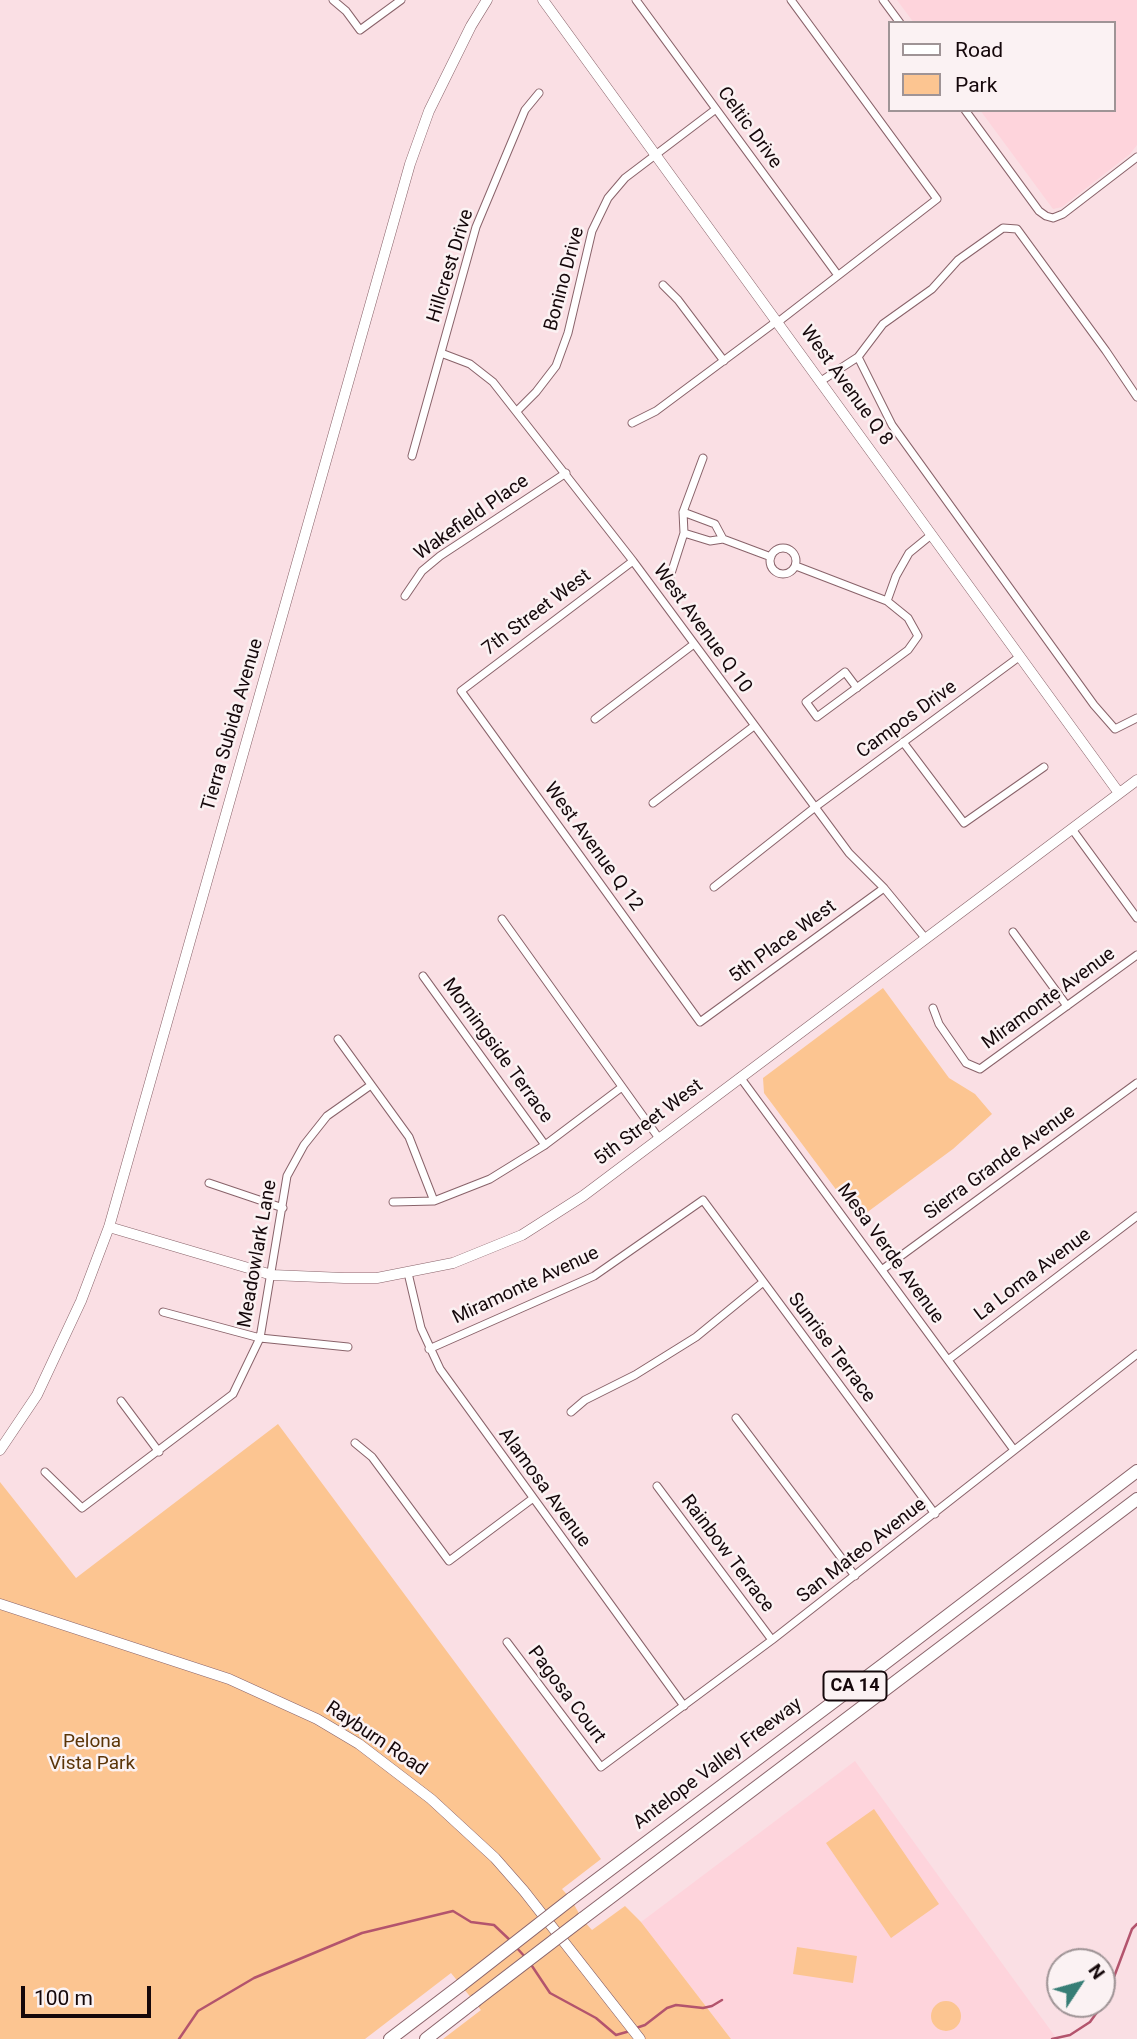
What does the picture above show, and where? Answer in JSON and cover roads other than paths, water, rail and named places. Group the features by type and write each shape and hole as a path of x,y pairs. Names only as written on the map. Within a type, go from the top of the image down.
{"highway":[{"name":"Antelope Valley Freeway","path":"390,2039 570,1899 1137,1471"},
{"name":"CA 14","path":"426,2039 1137,1499"},
{"path":"1122,1510 1137,1507"}],"street":[{"path":"333,0 346,11 360,30 401,0"},
{"name":"West Avenue Q 8","path":"543,0 1119,793"},
{"name":"Celtic Drive","path":"636,0 837,274"},
{"path":"632,423 656,411 778,322 937,199 791,0"},
{"path":"883,0 899,21"},
{"name":"Tierra Subida Avenue","path":"0,1450 37,1395 82,1301 108,1227 410,164 429,111 471,26 487,1"},
{"name":"Hillcrest Drive","path":"412,456 476,227 525,110 539,93"},
{"name":"Bonino Drive","path":"517,411 556,366 568,333 592,231 608,198 625,178 716,109"},
{"path":"966,112 1039,211 1053,218 1063,215 1137,157"},
{"path":"821,381 858,357 883,324 932,289 958,260 1003,228 1017,229 1137,397"},
{"path":"663,285 678,300 724,361"},
{"name":"West Avenue Q 10","path":"442,354 470,365 493,382 517,411 633,561 814,808 849,853 884,888 926,939"},
{"path":"858,357 892,425 1094,705 1115,729 1137,718"},
{"path":"668,583 684,533 683,512 703,458"},
{"name":"Wakefield Place","path":"405,596 422,570 440,556 566,473"},
{"path":"683,512 715,524 723,539"},
{"path":"684,533 710,541 723,539 771,557"},
{"path":"887,601 909,553 932,536"},
{"path":"786,548 794,553 796,566 791,573 779,574 770,565 771,557 775,551 786,548"},
{"name":"7th Street West","path":"461,691 633,561"},
{"path":"796,566 887,601 908,618 918,636 908,650 857,688 817,717 806,702 845,672 857,688"},
{"path":"595,719 694,643"},
{"name":"Campos Drive","path":"714,887 814,808 1019,657"},
{"name":"West Avenue Q 12","path":"461,691 700,1021"},
{"path":"653,803 754,726"},
{"path":"904,742 964,823 1044,767"},
{"name":"5th Street West","path":"108,1227 272,1275 344,1278 377,1278 453,1263 522,1235 583,1196 658,1137 1137,780"},
{"path":"1072,829 1137,918"},
{"name":"5th Place West","path":"700,1021 884,888"},
{"path":"502,919 658,1137"},
{"path":"1013,932 1067,1006"},
{"name":"Miramonte Avenue","path":"933,1008 939,1024 966,1063 981,1069 1137,955"},
{"name":"Morningside Terrace","path":"423,976 545,1144"},
{"path":"338,1039 409,1137 434,1201"},
{"name":"Mesa Verde Avenue","path":"740,1077 1014,1450"},
{"name":"Sierra Grande Avenue","path":"883,1269 1137,1083"},
{"name":"Meadowlark Lane","path":"45,1472 82,1508 233,1394 260,1338 287,1176 304,1145 327,1116 371,1085"},
{"path":"393,1202 434,1201 490,1179 545,1144 622,1087"},
{"path":"209,1183 283,1208"},
{"name":"Miramonte Avenue","path":"429,1349 594,1276 704,1200"},
{"name":"Sunrise Terrace","path":"704,1200 762,1283 935,1514"},
{"name":"La Loma Avenue","path":"948,1360 1137,1216"},
{"name":"Alamosa Avenue","path":"408,1273 429,1349 462,1402 684,1706"},
{"path":"571,1412 585,1400 635,1375 696,1337 762,1283"},
{"path":"163,1312 260,1338 348,1348"},
{"name":"San Mateo Avenue","path":"601,1767 772,1640 1137,1354"},
{"path":"121,1401 159,1452"},
{"path":"736,1418 855,1576"},
{"path":"355,1443 372,1457 449,1561 532,1499"},
{"name":"Rainbow Terrace","path":"657,1486 772,1640"},
{"name":"Rayburn Road","path":"0,1604 229,1679 317,1719 359,1744 431,1799 495,1858 640,2039"},
{"name":"Pagosa Court","path":"507,1642 601,1767"}],"waterway":[{"path":"179,2039 198,2011 254,1978 362,1933 453,1911 471,1922 494,1925 512,1942"},
{"path":"1052,2039 1070,2035 1090,2022 1105,2001 1132,1929 1137,1924"},
{"path":"516,1947 526,1958"},
{"path":"530,1963 550,1993 596,2018 616,2035 630,2031"},
{"path":"636,2028 676,2005 703,2008 722,2000"}],"park label":[{"name":"Pelona Vista Park","path":"92,1753"}]}
